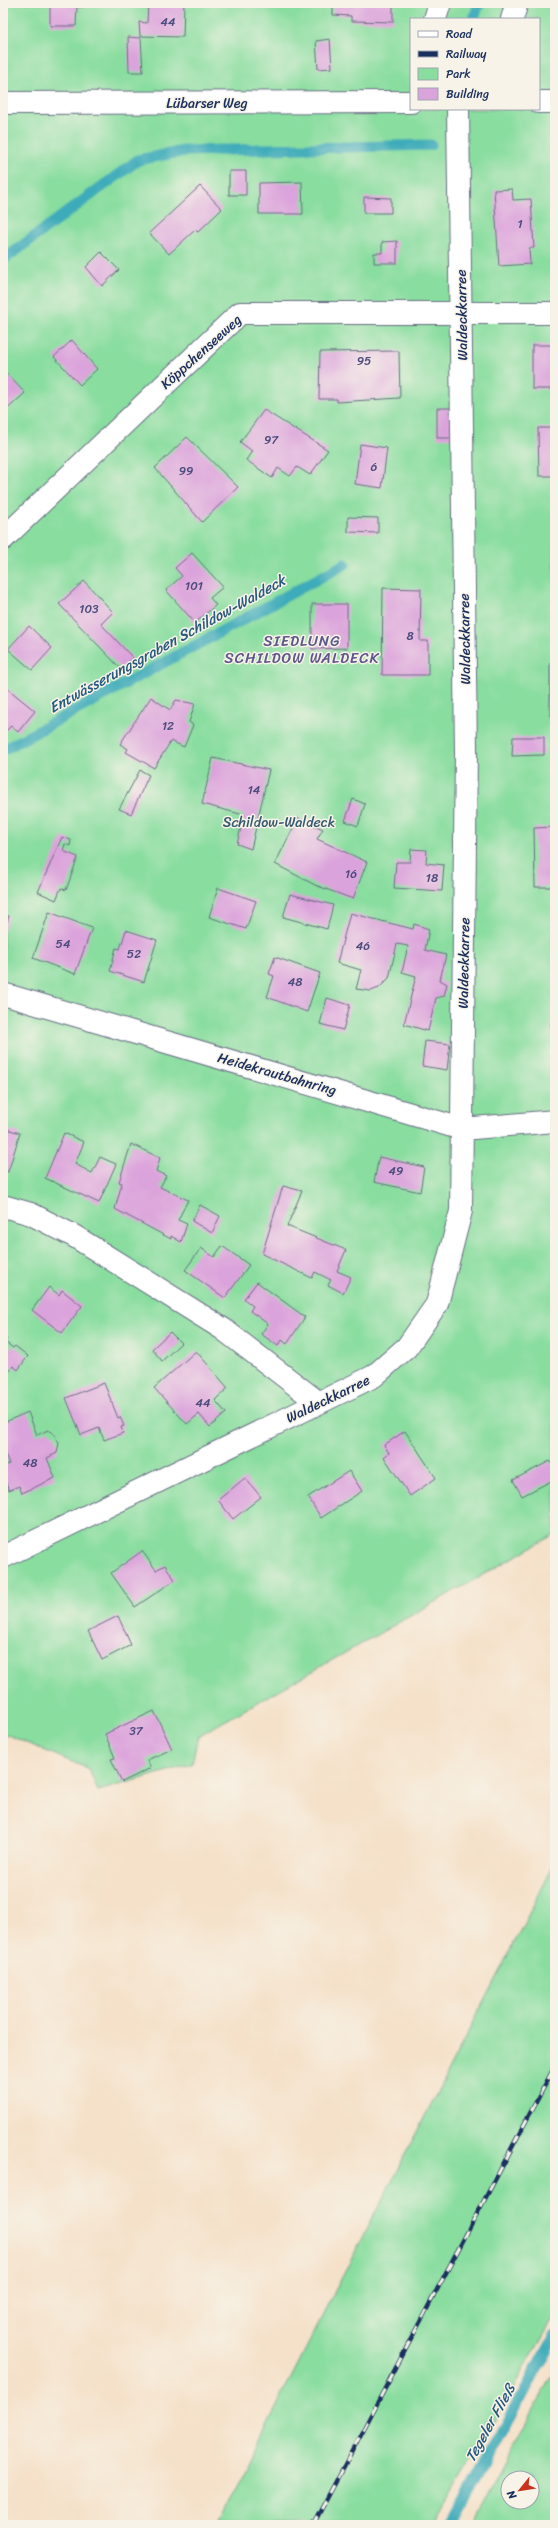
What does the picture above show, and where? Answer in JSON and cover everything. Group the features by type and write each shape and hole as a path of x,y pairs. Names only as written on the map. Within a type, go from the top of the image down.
{"street":[{"path":"435,18 440,3"},
{"path":"512,18 517,3"},
{"name":"Lübarser Weg","path":"3,103 410,102"},
{"path":"540,102 555,102"},
{"name":"Waldeckkarree","path":"3,1557 374,1376 407,1347 437,1304 461,1211 466,743 462,313 458,110"},
{"name":"Köppchenseeweg","path":"3,539 240,313 555,313"},
{"name":"Heidekrautbahnring","path":"3,994 462,1128 555,1122"},
{"path":"3,1206 31,1214 95,1249 223,1329 319,1403"}],"green space":[{"name":"Schildow-Waldeck","path":"3,3 555,3 555,1534 198,1736 192,1764 98,1791 89,1769 3,1733"},
{"path":"555,1863 555,2316 434,2525 217,2525 335,2291"},
{"path":"555,2370 555,2525 472,2525 500,2473 500,2510 540,2510 540,2470 501,2470"}],"building":[{"path":"50,3 83,3 83,7 77,7 76,26 50,26"},
{"path":"148,3 184,3 183,37 140,36 139,22 147,23"},
{"path":"330,3 393,3 393,22 351,21 351,16 333,15 333,5"},
{"path":"128,37 141,38 143,72 129,72"},
{"path":"330,39 332,68 318,69 316,41"},
{"path":"229,171 246,171 246,195 229,195"},
{"path":"302,182 303,214 259,214 259,183"},
{"path":"200,186 222,209 198,232 195,230 169,254 149,233"},
{"path":"512,189 513,200 531,199 534,248 529,248 530,264 499,266 494,190"},
{"path":"364,197 391,198 391,213 364,213"},
{"path":"397,241 397,263 374,263 374,253 382,253 382,242"},
{"path":"101,252 119,270 102,286 86,267"},
{"path":"72,340 97,369 80,385 54,357"},
{"path":"532,345 555,345 555,389 532,389"},
{"path":"399,351 400,398 337,402 337,399 319,399 320,352"},
{"path":"3,370 25,393 3,413"},
{"path":"437,408 454,408 454,438 437,438"},
{"path":"264,410 328,450 310,475 297,467 290,476 278,468 272,478 246,460 252,451 240,442"},
{"path":"538,428 555,428 555,476 539,476"},
{"path":"187,437 238,487 202,522 155,468"},
{"path":"360,444 387,448 382,488 355,484"},
{"path":"348,517 378,518 378,533 348,532"},
{"path":"192,553 223,587 210,598 216,605 195,623 166,590 182,576 175,568"},
{"path":"84,581 113,612 101,624 133,658 121,669 59,604"},
{"path":"383,588 421,589 420,641 428,641 428,675 382,675"},
{"path":"312,604 347,604 347,648 312,649"},
{"path":"29,626 52,648 32,670 8,649"},
{"path":"550,663 555,663 555,716 550,716"},
{"path":"7,688 35,711 18,732 11,726 6,731 3,729 3,692"},
{"path":"151,697 170,710 176,700 195,704 189,722 193,725 184,747 171,741 154,768 126,752 128,749 120,744"},
{"path":"513,737 544,737 544,755 512,756"},
{"path":"213,758 269,770 251,849 237,844 244,815 202,804"},
{"path":"140,770 149,775 131,814 119,809"},
{"path":"353,799 365,804 358,826 345,821"},
{"path":"298,818 323,829 317,839 367,862 353,899 315,885 275,864"},
{"path":"555,827 555,887 535,887 534,828"},
{"path":"62,837 71,840 70,846 65,844 63,851 78,857 66,890 61,888 56,900 38,892"},
{"path":"411,849 427,850 426,863 444,865 442,891 394,888 396,862 410,862"},
{"path":"218,888 256,901 246,929 209,917"},
{"path":"290,894 333,905 327,929 283,917"},
{"path":"49,912 92,928 75,974 33,958"},
{"path":"350,913 413,929 414,924 429,929 425,950 446,955 440,980 447,984 444,996 436,998 428,1031 404,1024 416,976 402,972 408,946 397,944 389,978 379,988 371,991 356,989 361,970 337,963"},
{"path":"3,914 9,916 3,933"},
{"path":"126,930 157,940 144,982 110,971 116,948 120,949"},
{"path":"275,957 320,973 307,1012 267,997 274,976 269,974"},
{"path":"327,998 350,1005 343,1030 320,1024"},
{"path":"551,1023 555,1023 555,1037 551,1036"},
{"path":"425,1041 450,1044 447,1070 422,1066"},
{"path":"3,1128 20,1133 8,1172 3,1171"},
{"path":"64,1133 84,1142 75,1164 92,1173 100,1157 116,1164 99,1203 45,1178"},
{"path":"131,1144 160,1158 156,1171 166,1176 160,1187 188,1200 178,1220 187,1224 181,1242 171,1236 171,1239 115,1209 122,1183 119,1182"},
{"path":"379,1157 424,1167 420,1192 374,1182"},
{"path":"283,1186 302,1191 287,1226 346,1250 337,1271 351,1277 343,1293 328,1285 331,1280 315,1272 312,1278 262,1254"},
{"path":"200,1205 220,1216 212,1233 192,1221"},
{"path":"222,1246 249,1265 225,1298 185,1270 201,1248 214,1257"},
{"path":"257,1282 305,1317 287,1344 282,1340 278,1346 261,1334 268,1324 250,1311 253,1306 244,1299"},
{"path":"49,1287 59,1295 62,1290 82,1306 62,1333 32,1310"},
{"path":"170,1332 181,1343 162,1361 152,1349"},
{"path":"3,1336 7,1339 5,1342 13,1348 15,1346 28,1356 18,1370 13,1366 9,1372 3,1367"},
{"path":"196,1351 228,1388 215,1400 226,1413 210,1427 199,1414 187,1424 154,1388"},
{"path":"104,1383 118,1418 120,1417 124,1426 121,1427 123,1433 104,1440 99,1428 81,1435 66,1398"},
{"path":"28,1412 37,1435 48,1430 54,1434 59,1443 57,1453 47,1458 55,1478 22,1493 19,1486 9,1490 3,1476 3,1467 9,1464 3,1449 3,1423"},
{"path":"405,1431 436,1478 410,1496 384,1457 389,1453 384,1445"},
{"path":"550,1461 555,1470 555,1479 522,1496 513,1480"},
{"path":"349,1471 362,1491 321,1518 308,1497"},
{"path":"245,1478 261,1497 233,1519 218,1500"},
{"path":"142,1551 156,1570 165,1565 175,1580 135,1607 111,1573"},
{"path":"118,1616 131,1645 102,1660 88,1631"},
{"path":"154,1711 172,1749 147,1760 151,1768 122,1782 111,1759 115,1758 105,1734"}],"waterway":[{"path":"474,18 479,3"},
{"path":"3,260 138,160 184,151 431,145"},
{"name":"Entwässerungsgraben Schildow-Waldeck","path":"3,750 345,564"},
{"name":"Tegeler Fließ","path":"452,2525 555,2336"}],"railway":[{"path":"313,2525 555,2066"}],"district":[{"name":"SIEDLUNG SCHILDOW WALDECK","path":"302,650"}]}
